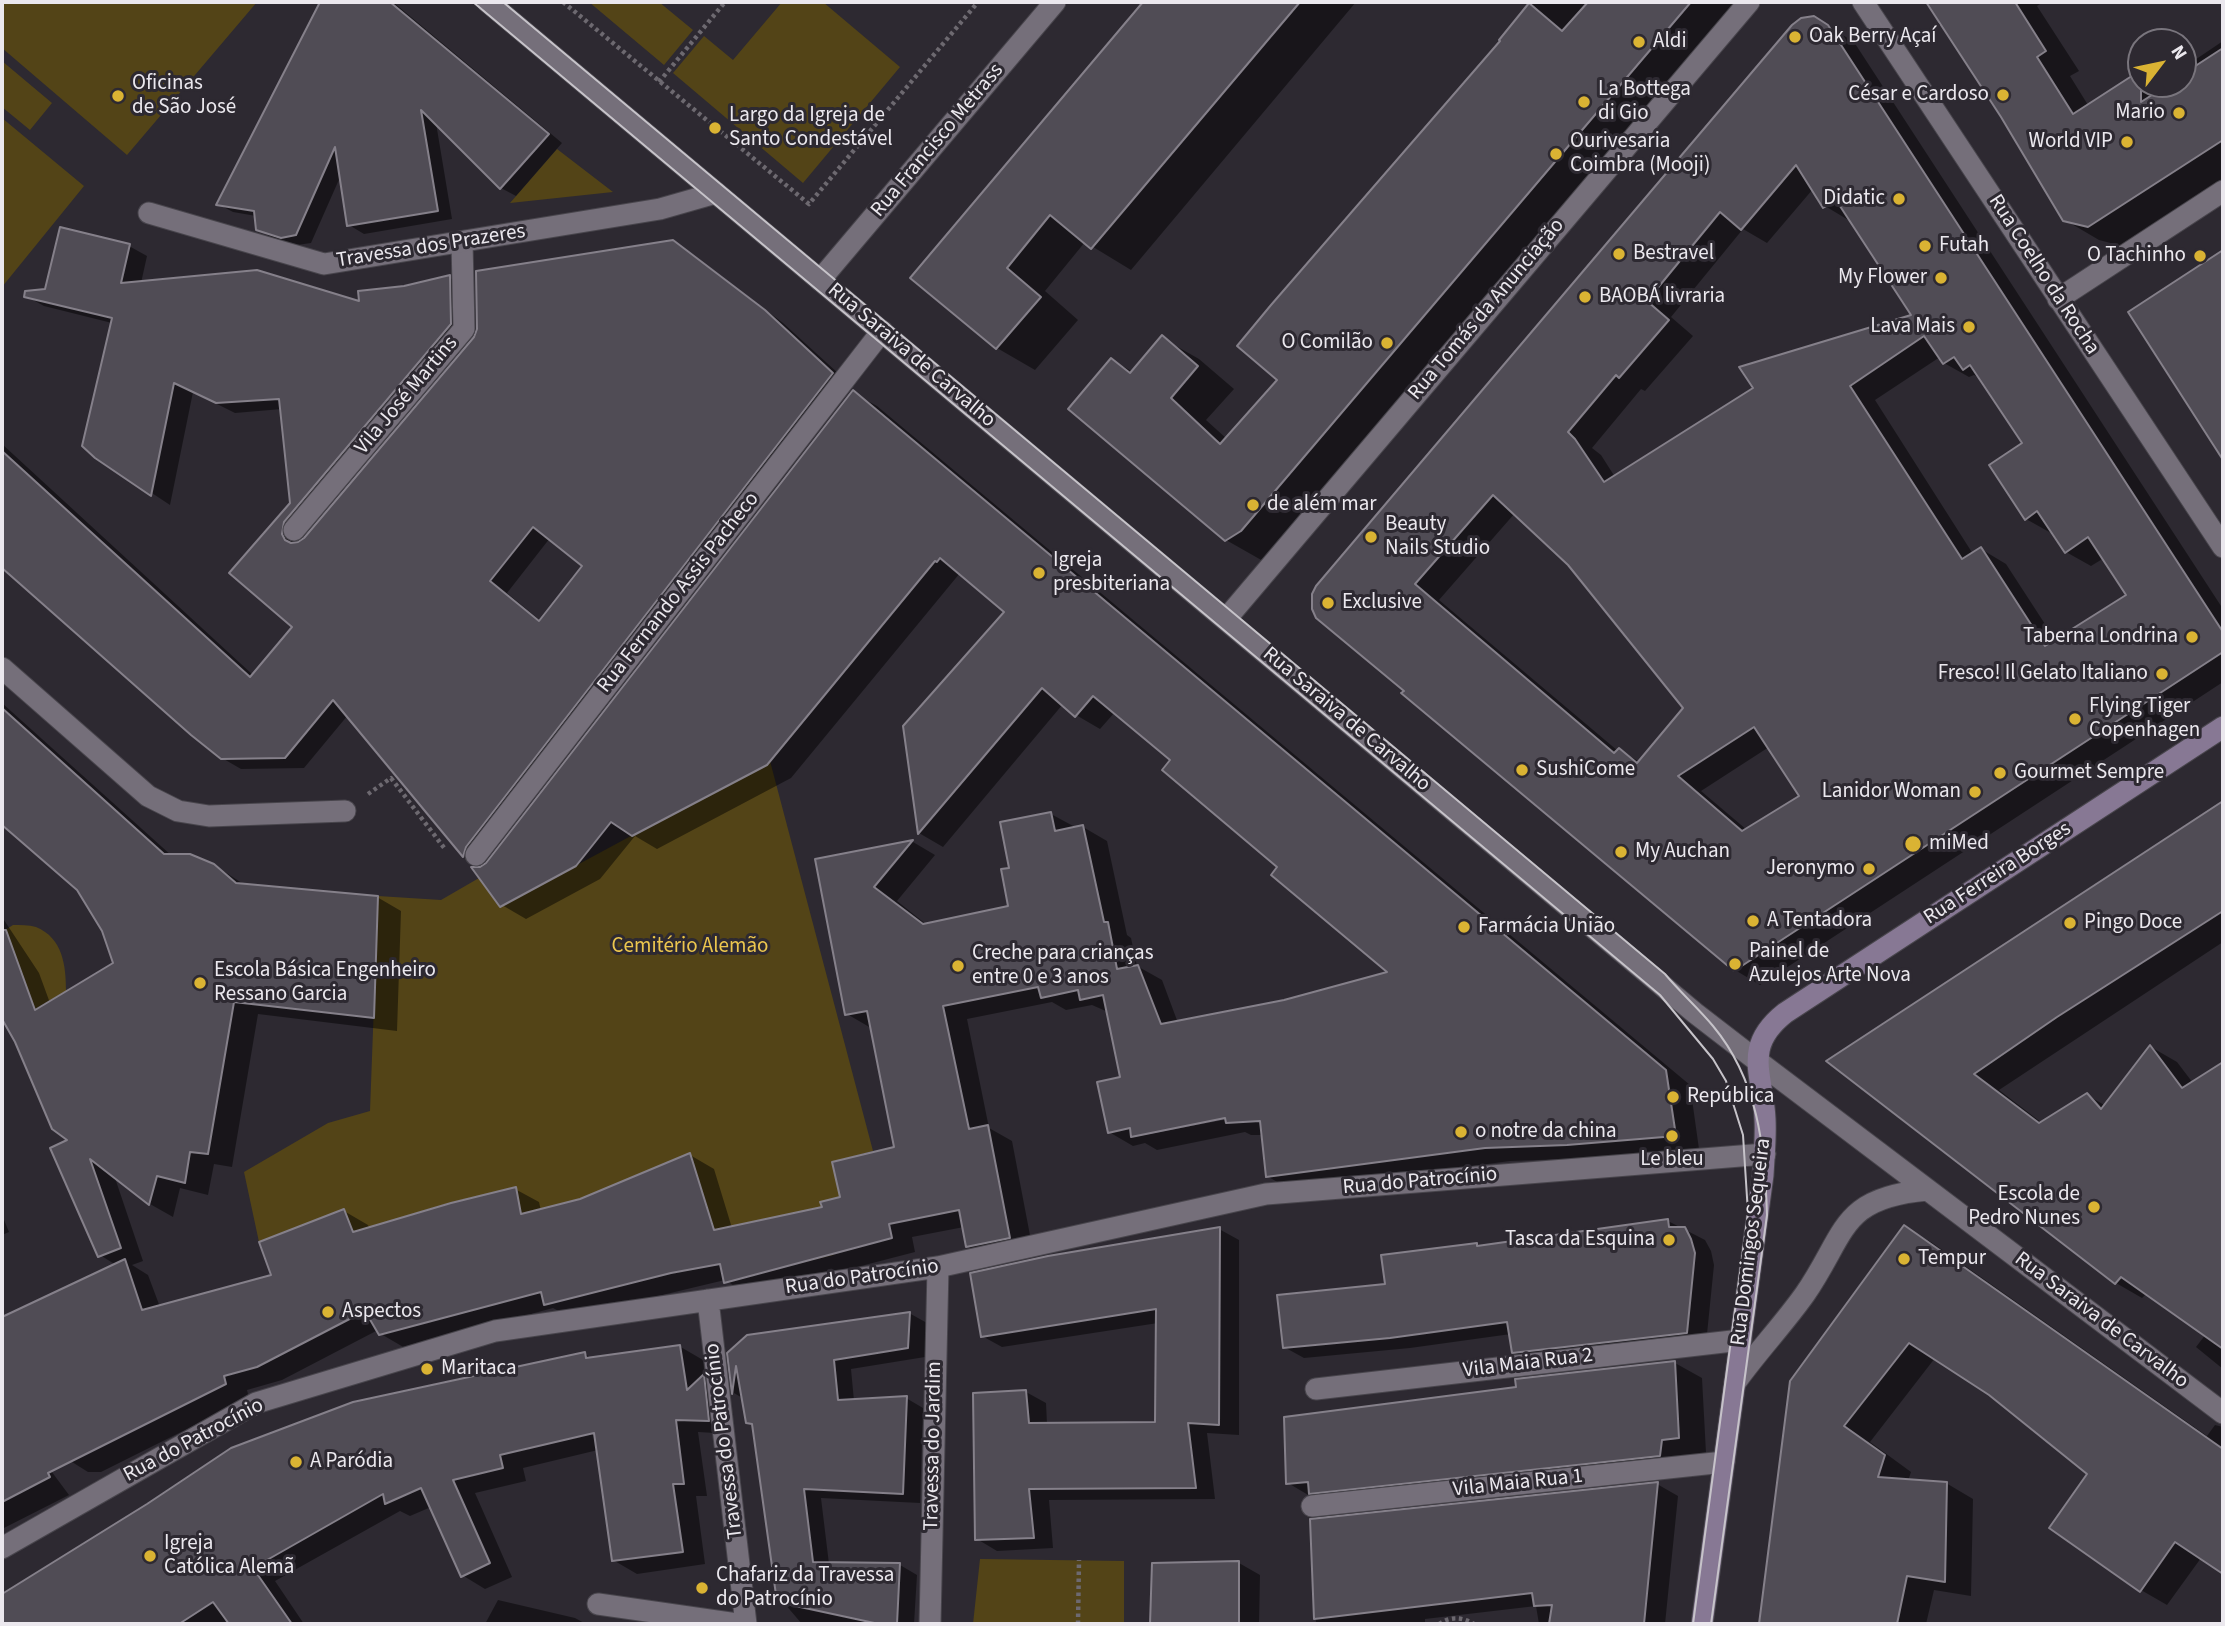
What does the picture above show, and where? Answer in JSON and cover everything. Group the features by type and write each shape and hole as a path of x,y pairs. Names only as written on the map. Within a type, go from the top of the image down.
{"main road":[{"name":"Rua Ferreira Borges","path":"1756,1060 1765,1033 1785,1013 2223,727"},
{"name":"Rua Domingos Sequeira","path":"1702,1624 1765,1154 1765,1117 1756,1060"}],"street":[{"name":"Rua Saraiva de Carvalho","path":"488,2 1675,995 1756,1060 2223,1413"},
{"name":"Rua Francisco Metrass","path":"820,280 1055,2"},
{"name":"Rua Tomás da Anunciação","path":"1226,620 1749,2"},
{"name":"Rua Coelho da Rocha","path":"1863,2 2223,548"},
{"path":"2059,299 2223,191"},
{"name":"Travessa dos Prazeres","path":"149,213 324,264 660,209 716,193"},
{"name":"Vila José Martins","path":"294,530 464,329 461,242"},
{"name":"Rua Fernando Assis Pacheco","path":"476,855 882,331"},
{"path":"2,668 148,796 178,811 209,816 345,811"},
{"name":"Rua do Patrocínio","path":"2,1548 256,1404 495,1331 938,1268 1266,1194 1765,1154"},
{"name":"Rua Domingos Sequeira","path":"1735,1383 1805,1293 1844,1227 1875,1200 1899,1192 1927,1190"},
{"name":"Travessa do Jardim","path":"930,1624 938,1268"},
{"name":"Travessa do Patrocínio","path":"708,1300 746,1624"},
{"name":"Vila Maia Rua 2","path":"1317,1389 1741,1339"},
{"name":"Vila Maia Rua 1","path":"1312,1506 1724,1462"},
{"path":"598,1604 737,1624"}],"path":[{"path":"563,2 809,204 978,2"},
{"path":"659,82 725,2"},
{"path":"345,811 391,778 442,845"},
{"path":"1078,1624 1079,1560"},
{"path":"1439,1624 1457,1618 1474,1624"}],"green space":[{"path":"2,2 257,2 127,155 2,48"},
{"path":"589,2 659,2 693,30 664,65"},
{"path":"782,2 823,2 900,67 803,183 673,73 704,36 733,60"},
{"path":"2,61 52,103 30,130 2,107"},
{"path":"2,118 84,186 2,287"},
{"path":"557,149 613,192 510,203"},
{"name":"Cemitério Alemão","path":"770,761 873,1151 832,1162 836,1180 862,1191 820,1202 834,1255 775,1269 764,1219 714,1230 690,1153 580,1199 521,1214 515,1187 449,1203 353,1232 344,1210 259,1242 244,1172 328,1123 370,1111 378,896 441,900 479,878 501,906"},
{"path":"13,925 33,926 45,932 57,945 64,963 66,991 35,1009 16,958 2,936 2,932"},
{"path":"980,1559 1124,1561 1124,1624 973,1624"}],"building":[{"path":"320,2 390,2 549,134 500,189 421,110 438,211 347,226 335,147 296,235 281,238 256,230 254,211 216,205"},
{"path":"1143,2 1300,2 1091,249 1050,215 1007,268 1041,297 996,349 910,278"},
{"path":"1588,2 1691,2 1241,531 1225,541 1068,409 1111,358 1130,373 1162,335 1198,366 1171,398 1220,444 1277,380 1237,346 1271,305 1500,41 1529,3 1562,31"},
{"path":"1926,2 2015,2 2046,51 2037,57 2073,114 2127,79 2127,98 2141,98 2141,102 2147,98 2197,98 2197,65 2223,48 2223,140 2088,227 2063,221 2001,117"},
{"path":"1814,16 1828,25 2223,632 2223,652 1734,971 1401,693 1404,691 1316,618 1312,609 1312,594 1316,586 1792,25 1801,18","holes":["1796,165 1823,208 1836,200 1911,315 1739,367 1753,388 1604,482 1568,432 1616,375 1619,378 1669,320 1647,301 1720,212 1741,230","1924,336 1943,364 1954,357 1963,370 1970,365 2022,443 1989,465 2025,520 2037,511 2065,553 2088,537 2126,595 2045,646 1981,547 1962,559 1850,386","1493,495 1568,565 1683,708 1637,763 1619,748 1614,753 1415,584","1754,727 1799,796 1742,831 1678,776"]},
{"path":"60,227 130,244 121,283 257,270 359,301 358,291 404,286 450,275 451,324 284,522 282,534 285,540 291,543 304,538 474,337 477,329 476,271 673,240 765,310 833,373 466,847 463,857 333,700 285,758 221,759 2,568 2,451 250,677 292,627 229,573 290,503 279,399 216,403 174,383 151,496 82,446 112,318 24,297 25,291 45,289","holes":["533,527 582,566 539,621 490,581"]},
{"path":"2223,250 2223,460 2128,312"},
{"path":"853,390 1666,1070 1676,1136 1567,1145 1485,1148 1266,1177 1260,1121 1226,1123 1225,1118 1131,1137 1130,1128 1108,1133 1097,1082 1120,1077 1103,995 1080,1000 1078,990 1041,998 1038,987 943,1006 969,1129 988,1125 1010,1238 966,1247 959,1210 889,1224 892,1238 724,1283 720,1264 671,1273 544,1305 541,1292 379,1335 365,1311 257,1367 224,1376 226,1384 48,1473 50,1477 2,1502 2,1317 125,1259 142,1310 271,1275 259,1242 344,1209 353,1232 516,1187 521,1214 580,1199 690,1153 714,1230 822,1207 820,1202 840,1197 832,1162 894,1147 867,1011 845,1015 815,859 913,840 874,887 923,924 1008,906 1001,869 1009,868 1000,822 1051,812 1055,831 1083,825 1117,969 1138,965 1161,1024 1284,1000 1387,972 1271,875 1277,867 1162,770 1170,760 1093,696 1075,717 1042,688 918,834 903,726 1004,612 940,558 767,765 632,836 611,822 576,866 500,907 471,867 480,867 486,863"},
{"name":"Escola Básica Engenheiro Ressano Garcia","path":"2,708 164,854 190,854 214,864 236,883 378,896 374,1018 234,1002 208,1154 190,1152 185,1183 157,1176 149,1205 90,1159 121,1248 98,1257 50,1148 67,1140 52,1129 15,1042 2,1019 2,930 6,930 35,1010 113,963 102,931 77,890 2,825"},
{"path":"2223,801 2223,911 2057,1017 1974,1074 2039,1123 2087,1093 2101,1109 2150,1045 2182,1088 2223,1062 2223,1349 2121,1277 2115,1284 1826,1061"},
{"path":"1668,1219 1669,1227 1685,1227 1695,1253 1687,1333 1512,1353 1507,1322 1390,1338 1283,1348 1277,1295 1385,1284 1381,1255 1477,1243 1477,1246"},
{"path":"1904,1225 2223,1449 2223,1574 2175,1542 2140,1592 2049,1528 2087,1474 1989,1395 1909,1343 1844,1426 1885,1455 1878,1477 1947,1482 1945,1582 1907,1576 1897,1624 1759,1624 1790,1381"},
{"path":"1220,1227 1219,1425 1188,1423 1196,1488 1029,1489 1034,1538 975,1540 973,1393 1026,1390 1029,1423 1155,1422 1156,1309 981,1337 970,1273 1048,1256"},
{"path":"910,1312 908,1348 834,1360 838,1400 907,1396 903,1494 804,1489 813,1562 900,1563 897,1624 879,1624 777,1602 752,1424 746,1423 736,1366 732,1394 727,1353 747,1335"},
{"path":"680,1345 687,1390 704,1374 709,1421 676,1420 684,1484 673,1484 683,1552 612,1561 594,1433 500,1455 503,1468 453,1480 490,1563 461,1577 421,1488 385,1504 383,1494 253,1568 292,1624 229,1624 213,1602 179,1624 2,1624 2,1594 231,1448 353,1402 585,1352 586,1358"},
{"path":"1675,1361 1679,1438 1662,1440 1660,1456 1309,1494 1308,1482 1286,1484 1284,1417 1516,1387 1515,1379"},
{"path":"1658,1482 1644,1624 1549,1624 1552,1605 1534,1606 1532,1593 1314,1619 1310,1519"},
{"path":"1239,1561 1239,1624 1150,1624 1152,1563"}],"tram line":[{"path":"473,2 1660,995 1713,1059 1726,1081 1743,1135 1748,1213 1693,1624"},
{"path":"503,2 1665,974 1713,1026 1740,1069 1756,1115 1764,1164 1767,1215 1711,1624"}],"place":[{"name":"Oak Berry Açaí","path":"1795,37"},
{"name":"Aldi","path":"1639,42"},
{"name":"César e Cardoso","path":"2003,95"},
{"name":"Oficinas de São José","path":"118,96"},
{"name":"La Bottega di Gio","path":"1584,102"},
{"name":"Mario","path":"2179,113"},
{"name":"Largo da Igreja de Santo Condestável","path":"715,128"},
{"name":"World VIP","path":"2127,142"},
{"name":"Ourivesaria Coimbra (Mooji)","path":"1556,154"},
{"name":"Didatic","path":"1899,199"},
{"name":"Futah","path":"1925,246"},
{"name":"Bestravel","path":"1619,254"},
{"name":"O Tachinho","path":"2200,256"},
{"name":"My Flower","path":"1941,278"},
{"name":"BAOBÁ livraria","path":"1585,297"},
{"name":"Lava Mais","path":"1969,327"},
{"name":"O Comilão","path":"1387,343"},
{"name":"de além mar","path":"1253,505"},
{"name":"Beauty Nails Studio","path":"1371,537"},
{"name":"Igreja presbiteriana","path":"1039,573"},
{"name":"Exclusive","path":"1328,603"},
{"name":"Taberna Londrina","path":"2192,637"},
{"name":"Fresco! Il Gelato Italiano","path":"2162,674"},
{"name":"Flying Tiger Copenhagen","path":"2075,719"},
{"name":"SushiCome","path":"1522,770"},
{"name":"Gourmet Sempre","path":"2000,773"},
{"name":"Lanidor Woman","path":"1975,792"},
{"name":"miMed","path":"1913,844"},
{"name":"My Auchan","path":"1621,852"},
{"name":"Jeronymo","path":"1869,869"},
{"name":"A Tentadora","path":"1753,921"},
{"name":"Pingo Doce","path":"2070,923"},
{"name":"Farmácia União","path":"1464,927"},
{"name":"Painel de Azulejos Arte Nova","path":"1735,964"},
{"name":"Creche para crianças entre 0 e 3 anos","path":"958,966"},
{"name":"Escola Básica Engenheiro Ressano Garcia","path":"200,983"},
{"name":"República","path":"1673,1097"},
{"name":"o notre da china","path":"1461,1132"},
{"name":"Le bleu","path":"1672,1136"},
{"name":"Escola de Pedro Nunes","path":"2094,1207"},
{"name":"Tasca da Esquina","path":"1669,1240"},
{"name":"Tempur","path":"1904,1259"},
{"name":"Aspectos","path":"328,1312"},
{"name":"Maritaca","path":"427,1369"},
{"name":"A Paródia","path":"296,1462"},
{"name":"Igreja Católica Alemã","path":"150,1556"},
{"name":"Chafariz da Travessa do Patrocínio","path":"702,1588"}]}
